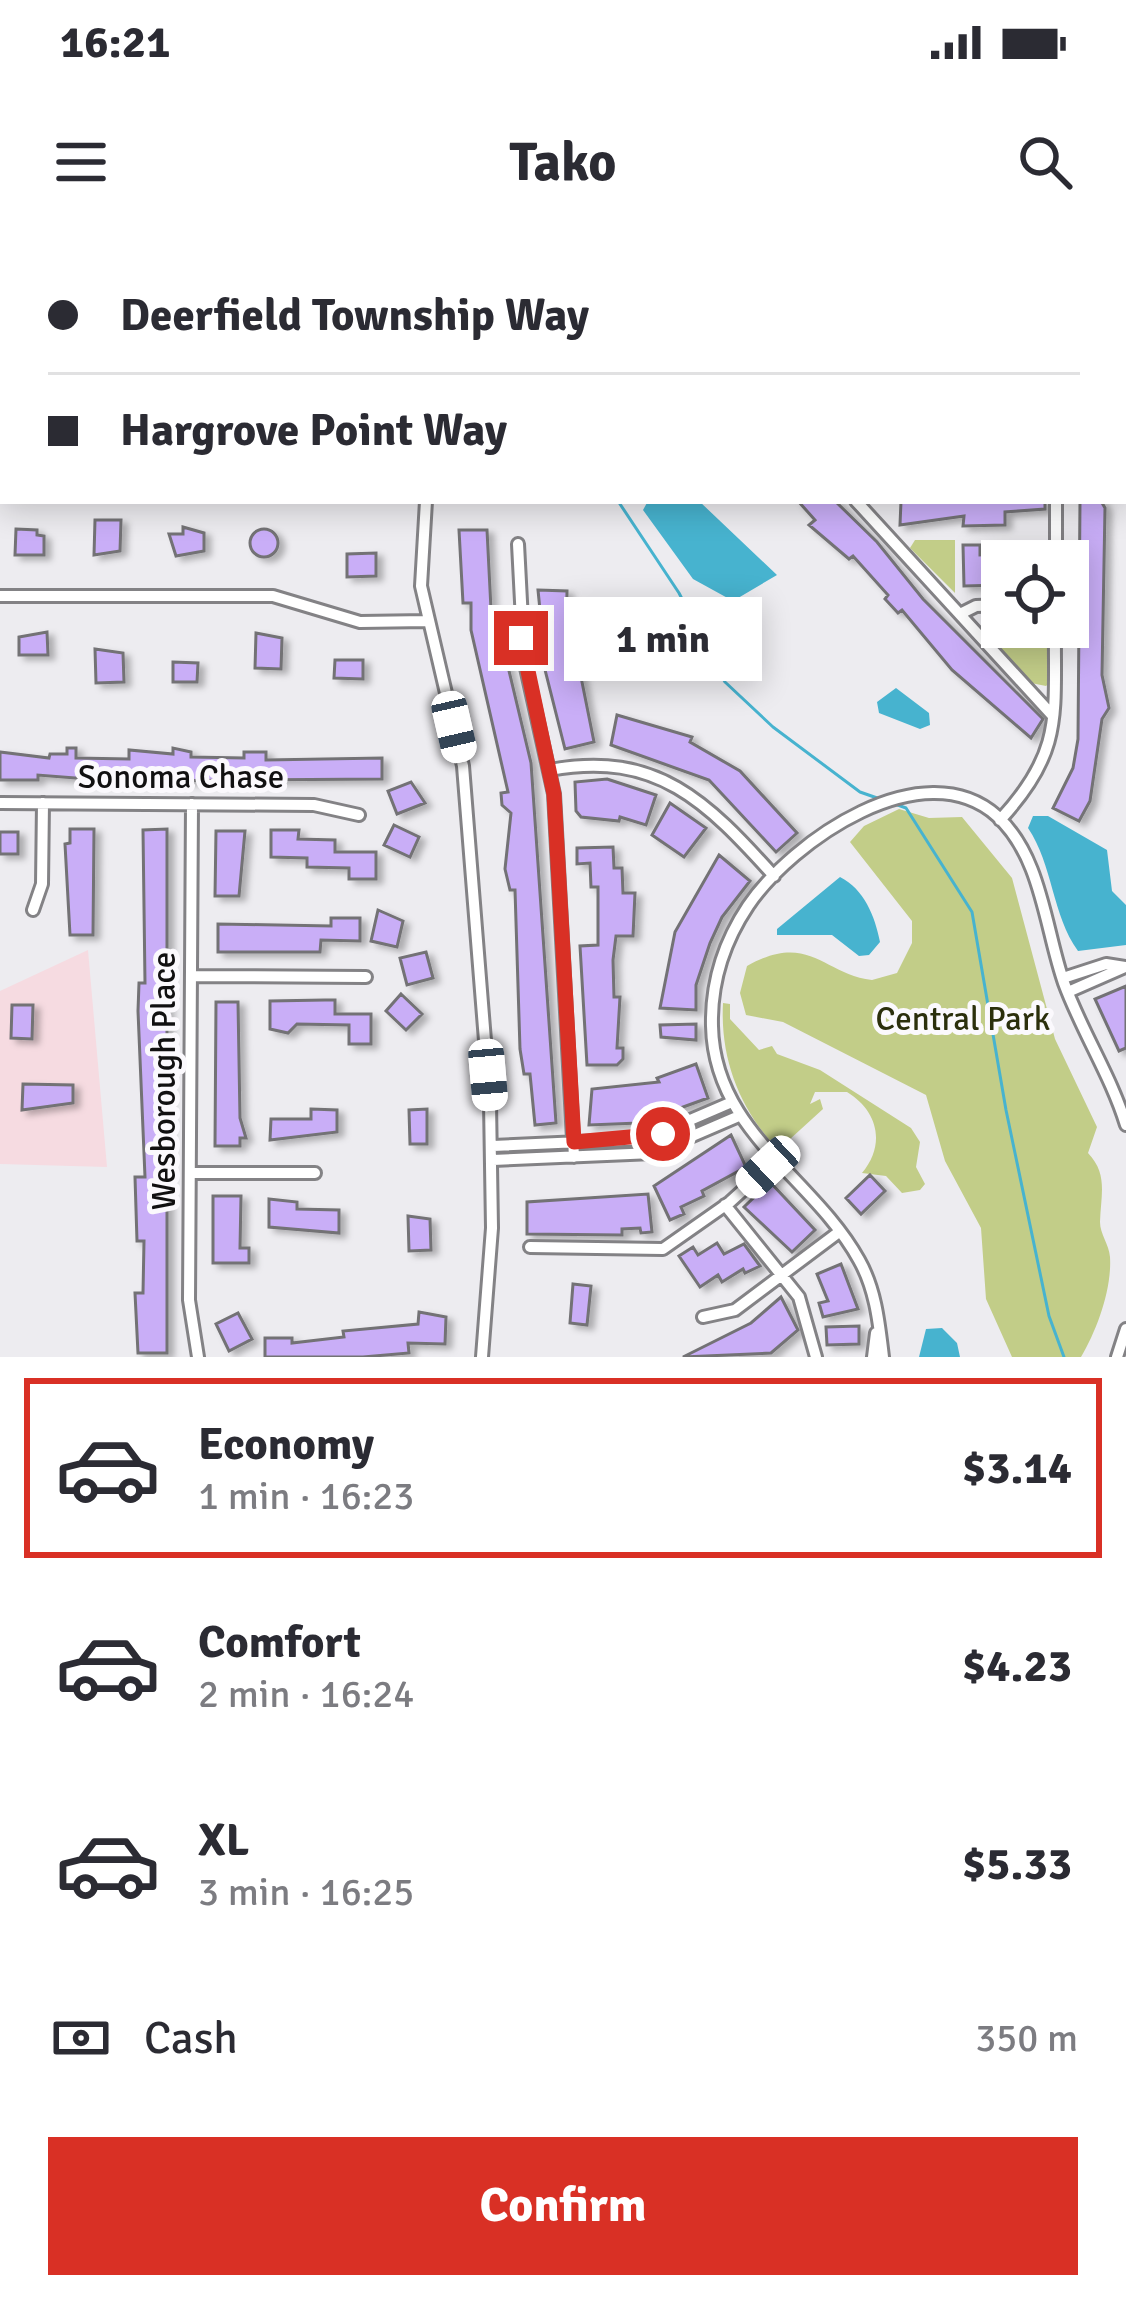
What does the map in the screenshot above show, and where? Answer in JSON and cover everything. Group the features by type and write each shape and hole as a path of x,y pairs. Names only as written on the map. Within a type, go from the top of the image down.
{"street":[{"path":"426,504 420,565 427,621 463,766 493,1146 482,1357"},
{"path":"859,504 1053,716"},
{"path":"1056,504 1056,540"},
{"path":"518,544 521,638 550,770 574,1157"},
{"path":"0,596 274,596 360,622 427,621"},
{"path":"960,614 981,606"},
{"path":"1000,820 1034,784 1052,737 1055,648"},
{"path":"550,770 614,764 669,782 722,818 774,876"},
{"path":"884,1357 864,1268 739,1116 713,1042 716,982 735,927 774,876 880,802 904,795 959,798 1000,820 1028,861 1068,992 1126,1125"},
{"name":"Sonoma Chase","path":"0,803 325,805 359,814"},
{"path":"33,910 42,884 43,803"},
{"name":"Wesborough Place","path":"193,804 189,1311 198,1357"},
{"path":"1063,978 1106,964 1125,967"},
{"path":"1068,992 1125,967"},
{"path":"191,976 366,976"},
{"path":"493,1146 646,1139 732,1102"},
{"path":"493,1160 659,1151 739,1116"},
{"path":"530,1247 663,1249 725,1205 775,1161"},
{"path":"190,1173 315,1173"},
{"path":"725,1205 804,1306 816,1357"},
{"path":"703,1316 728,1314 838,1232"},
{"path":"873,1357 877,1312"},
{"path":"1117,1357 1125,1337"}],"shaded area":[{"path":"88,950 107,1167 0,1164 0,991"}],"green space":[{"path":"915,540 955,540 955,593 910,548"},
{"path":"999,648 1053,648 1051,681 1046,686 1031,683"},
{"name":"Central Park","path":"899,809 929,818 962,817 1012,878 1055,1039 1097,1127 1088,1153 1101,1177 1100,1226 1110,1269 1102,1309 1081,1357 1012,1357 986,1299 981,1228 945,1161 926,1095 783,1022 746,1015 740,993 747,966 768,956 801,953 872,980 897,973 912,943 912,921 850,842 864,826"},
{"path":"723,1003 730,1004 730,1019 759,1050 772,1046 777,1054 820,1070 911,1128 920,1142 916,1167 925,1184 920,1190 902,1193 886,1176 862,1173 874,1151 875,1129 866,1109 847,1092 815,1092 810,1104 820,1099 823,1109 778,1150 753,1118 735,1082 725,1044"}],"water":[{"path":"646,504 702,504 777,575 733,601 693,579 643,510"},
{"path":"896,688 929,713 930,725 920,729 879,713 877,702"},
{"path":"1033,816 1048,816 1107,850 1112,891 1126,905 1126,945 1078,951 1028,828"},
{"path":"840,877 862,896 875,923 880,942 869,955 859,956 832,935 777,935 777,929"},
{"path":"942,1328 957,1343 960,1357 919,1357 926,1329"}],"building":[{"path":"801,504 838,504 877,542 923,599 1043,719 1031,738 952,670 902,610 898,613 885,599 888,595 853,556 849,559 809,525 815,520"},
{"path":"901,504 1045,504 1045,509 1005,512 1005,525 963,526 964,516 900,525"},
{"path":"1080,504 1103,504 1102,675 1109,708 1102,719 1090,801 1079,821 1053,808 1073,768 1078,739 1079,648 1089,648 1089,540 1080,540"},
{"path":"95,520 121,520 120,551 94,555"},
{"path":"183,527 204,533 204,551 176,556 169,534 183,534"},
{"path":"16,529 37,530 37,535 44,536 44,555 15,555"},
{"path":"264,529 274,533 278,543 274,553 264,557 254,553 250,543 254,533"},
{"path":"459,530 487,530 491,609 501,609 500,633 531,763 556,1123 535,1125 530,1074 524,1074 515,890 510,890 505,869 511,813 502,805 501,793 508,792 471,630 471,603 463,603"},
{"path":"963,545 980,545 981,586 964,586"},
{"path":"376,553 376,576 347,577 347,554"},
{"path":"538,590 567,591 566,644 574,642 594,742 565,749 538,642 537,630 542,630"},
{"path":"47,632 48,655 19,655 19,637"},
{"path":"256,633 282,638 281,669 255,668"},
{"path":"95,649 123,653 124,682 96,683"},
{"path":"335,660 363,660 363,679 334,678"},
{"path":"173,662 198,663 197,682 173,682"},
{"path":"617,715 692,737 690,742 740,771 797,833 776,852 709,780 611,745"},
{"path":"67,748 76,748 76,758 129,759 129,750 173,754 173,748 191,752 191,757 244,758 244,752 266,752 266,760 382,758 382,779 114,781 38,775 38,780 0,780 0,752 49,758 50,754 67,754"},
{"path":"607,779 656,795 646,825 620,817 619,821 581,817 576,811 575,782"},
{"path":"411,782 425,803 397,814 388,791"},
{"path":"670,803 706,828 684,857 652,835"},
{"path":"394,825 419,837 410,857 384,845"},
{"path":"70,829 94,829 93,935 70,935 65,844 70,843"},
{"path":"167,829 167,1353 138,1353 135,1293 143,1293 144,1241 137,1241 135,1177 145,1177 138,1011 139,983 145,983 143,830"},
{"path":"271,830 299,830 298,839 335,840 335,852 376,852 376,879 349,879 349,868 307,867 307,858 271,857"},
{"path":"216,831 245,831 239,896 215,896"},
{"path":"0,832 18,832 18,854 0,854"},
{"path":"613,847 614,868 622,868 623,893 635,893 633,936 616,936 613,960 614,997 620,997 617,1048 623,1048 623,1059 617,1065 587,1065 580,946 598,945 598,887 591,887 590,863 577,864 577,848"},
{"path":"719,855 750,881 722,917 710,943 696,985 696,1010 660,1008 675,932"},
{"path":"378,910 403,921 397,947 371,941"},
{"path":"331,918 360,918 360,941 321,940 320,952 218,952 218,924 331,926"},
{"path":"426,952 433,978 407,985 400,958"},
{"path":"1126,986 1126,1048 1119,1051 1095,999"},
{"path":"401,994 422,1014 406,1030 386,1011"},
{"path":"335,1000 335,1014 371,1014 371,1044 349,1044 349,1025 297,1024 288,1033 270,1029 270,1001"},
{"path":"216,1002 238,1002 240,1118 246,1138 240,1138 240,1146 215,1146"},
{"path":"12,1005 33,1005 32,1039 11,1038"},
{"path":"696,1024 696,1040 661,1037 660,1025"},
{"path":"696,1064 708,1098 639,1123 589,1125 592,1089 659,1082 657,1078"},
{"path":"23,1084 73,1085 73,1103 22,1110"},
{"path":"311,1109 337,1110 337,1132 270,1140 271,1119 311,1119"},
{"path":"427,1109 427,1144 410,1144 409,1110"},
{"path":"731,1135 746,1167 702,1191 704,1196 681,1207 684,1214 670,1220 654,1186"},
{"path":"870,1175 885,1191 861,1214 846,1198"},
{"path":"770,1182 815,1230 792,1252 744,1207"},
{"path":"648,1194 652,1232 641,1233 640,1228 622,1229 622,1235 527,1234 527,1202"},
{"path":"213,1196 241,1196 240,1248 249,1248 249,1263 213,1263"},
{"path":"269,1199 297,1202 297,1209 339,1210 339,1233 269,1227"},
{"path":"408,1216 430,1219 431,1250 409,1251"},
{"path":"717,1243 724,1254 744,1244 760,1266 745,1273 743,1269 722,1282 718,1275 700,1287 679,1256 693,1247 698,1255"},
{"path":"841,1264 858,1309 823,1317 819,1303 828,1301 817,1274"},
{"path":"573,1284 591,1286 587,1325 570,1323"},
{"path":"781,1297 798,1330 771,1353 683,1357 751,1323"},
{"path":"419,1312 446,1317 445,1344 408,1343 409,1353 363,1357 265,1357 265,1338 292,1338 292,1343 344,1337 343,1331 418,1324"},
{"path":"238,1313 252,1339 229,1351 216,1324"},
{"path":"859,1326 859,1344 827,1345 826,1327"}],"waterway":[{"path":"620,504 679,593 725,682 773,727 860,792 880,799"},
{"path":"895,804 906,808 972,912 1006,1110 1049,1316 1064,1357"}],"route":[{"path":"521,638 554,794 574,1142 640,1140 663,1134"}]}
